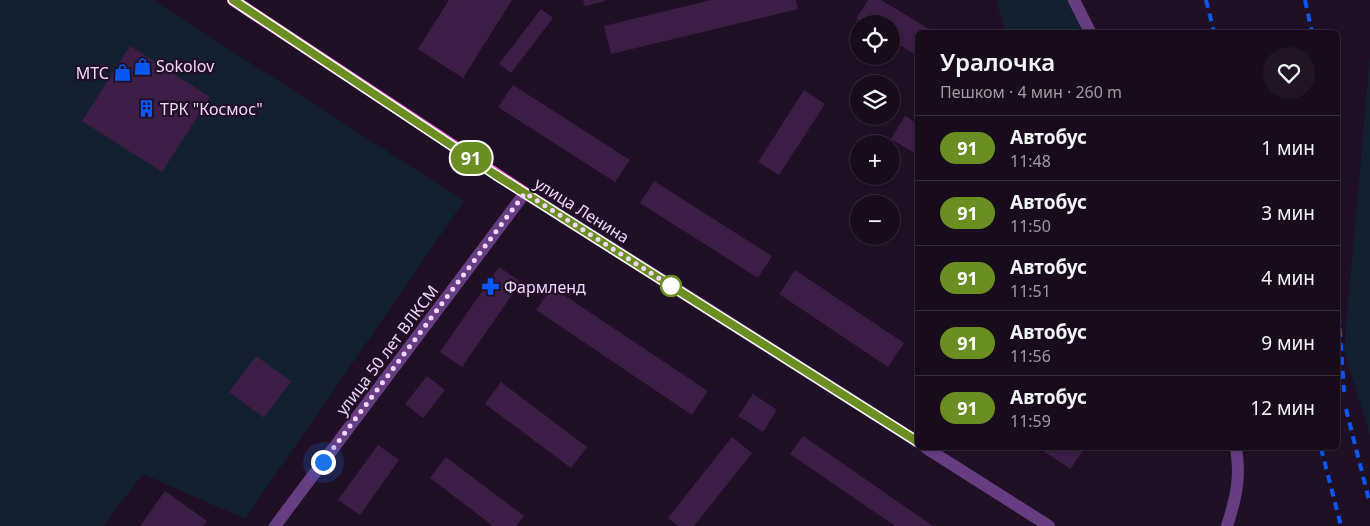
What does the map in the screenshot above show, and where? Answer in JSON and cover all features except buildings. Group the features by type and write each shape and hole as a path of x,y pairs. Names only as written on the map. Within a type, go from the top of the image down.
{"main road":[{"name":"улица Ленина","path":"233,0 525,193"}],"street":[{"path":"1074,0 1089,30"},
{"name":"улица Ленина","path":"525,193 915,440"},
{"name":"улица 50 лет ВЛКСМ","path":"275,526 525,193"},
{"path":"929,450 1049,526"},
{"path":"1227,526 1235,500 1240,470 1236,450"}],"shaded area":[{"path":"0,0 153,0 464,201 245,519 143,474 103,526 0,526"},
{"path":"1070,0 1082,30 1005,30 996,1"},
{"path":"1370,56 1370,435 1344,351"}],"railway":[{"path":"1206,0 1214,30"},
{"path":"1305,0 1312,30"},
{"path":"1340,331 1344,392"},
{"path":"1346,409 1370,504"},
{"path":"1322,450 1341,526"}],"bus line":[{"name":"91","path":"233,0 496,175 915,440"}],"place":[{"name":"Sokolov","path":"142,66"},
{"name":"МТС","path":"123,73"},
{"name":"ТРК \"Космос\"","path":"146,109"},
{"name":"Фармленд","path":"490,287"}],"route":[{"path":"323,462 525,193 671,286"}]}
